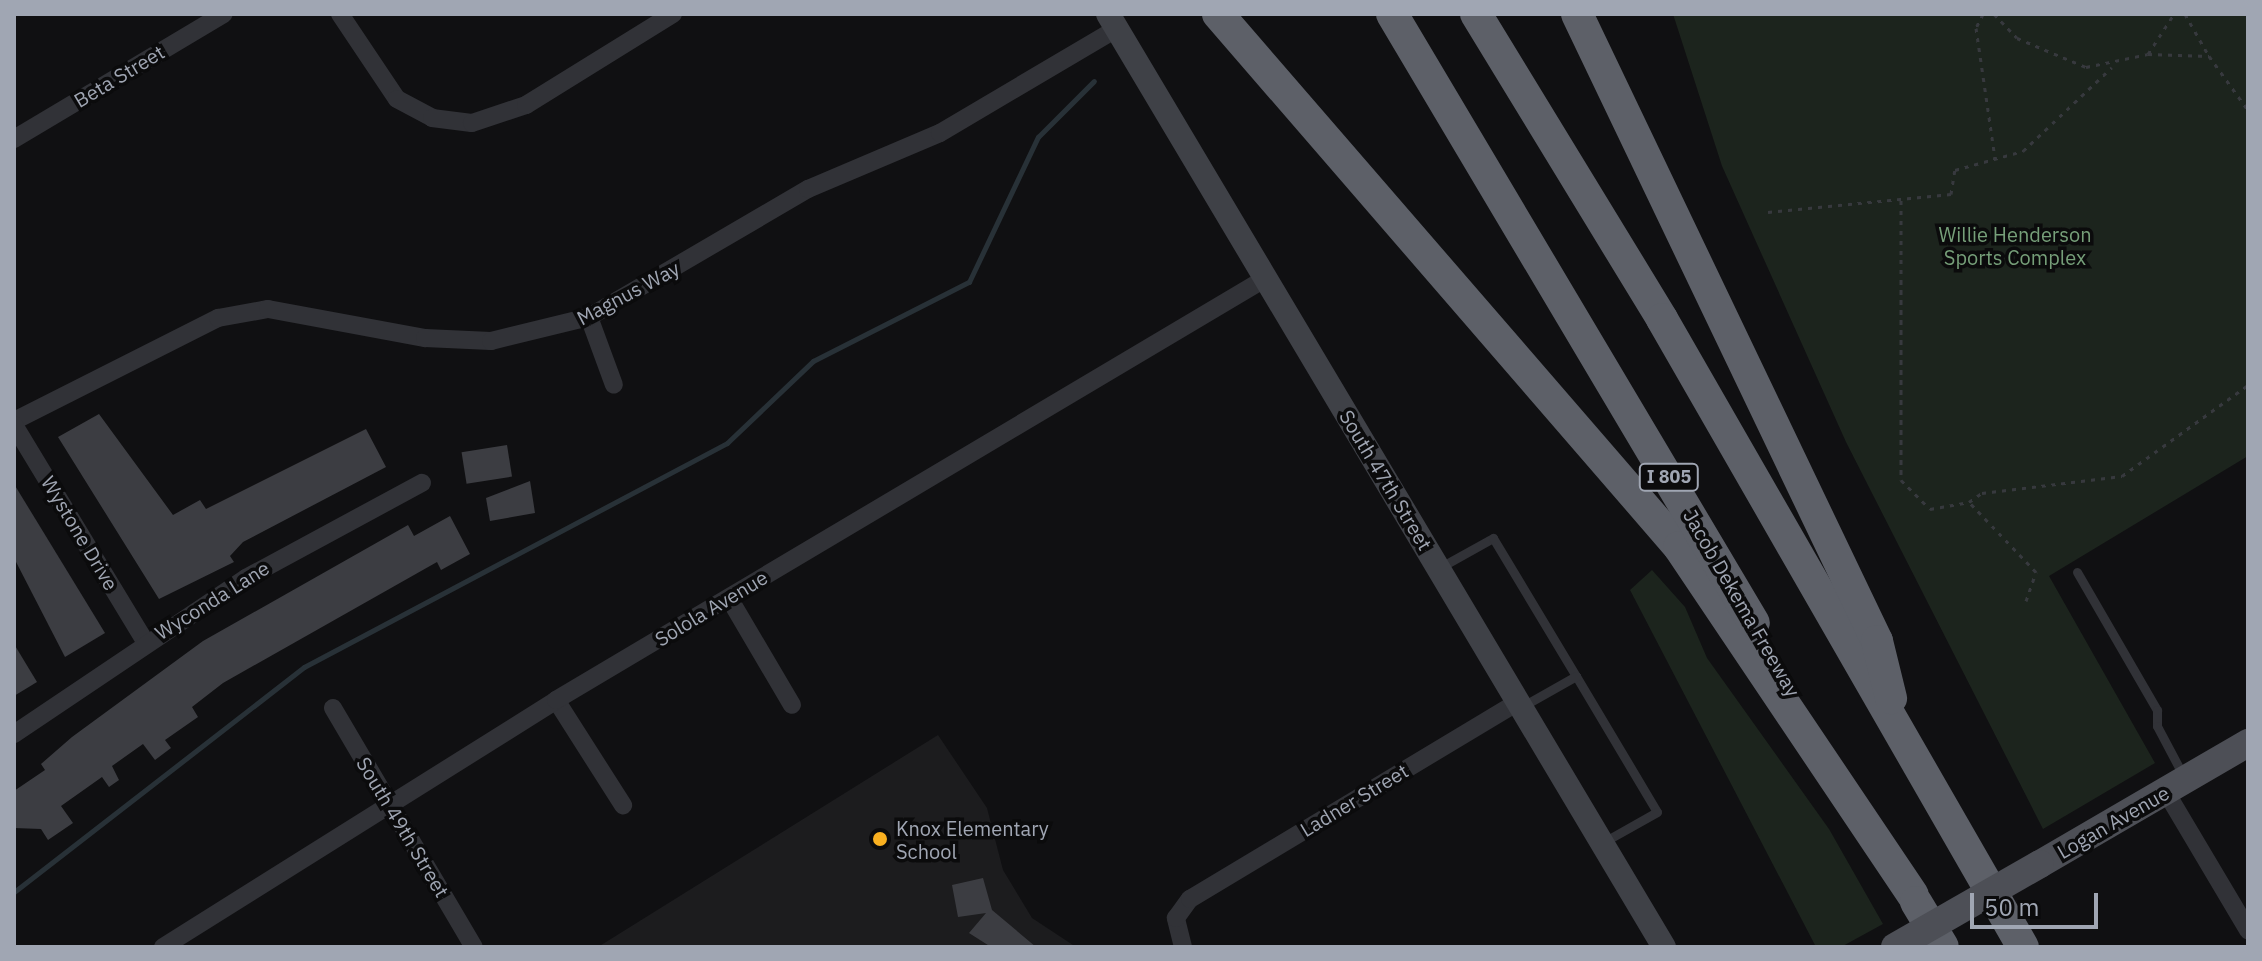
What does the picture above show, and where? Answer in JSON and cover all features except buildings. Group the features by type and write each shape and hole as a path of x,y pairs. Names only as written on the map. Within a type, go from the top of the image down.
{"highway":[{"path":"1218,14 1679,547 1913,895"},
{"path":"1373,14 1475,145"},
{"name":"Jacob Dekema Freeway","path":"1392,14 1475,145 1943,947"},
{"path":"1476,14 1662,319"},
{"path":"1497,14 1662,319 2023,947"},
{"path":"1577,14 1877,641 1901,736"}],"main road":[{"name":"South 47th Street","path":"1112,22 1664,947"},
{"name":"Logan Avenue","path":"1895,947 2248,743"}],"street":[{"name":"Beta Street","path":"14,139 224,14"},
{"path":"340,14 385,88 432,118 486,122 550,91 673,14"},
{"name":"Magnus Way","path":"14,423 218,318 268,309 425,338 475,340 589,317 808,189 940,133 1112,22"},
{"name":"Solola Avenue","path":"163,947 556,700 1266,278"},
{"path":"589,317 614,385"},
{"name":"Wystone Drive","path":"14,423 145,641"},
{"name":"Wyconda Lane","path":"14,734 145,641 422,483"},
{"path":"729,598 792,705"},
{"path":"556,700 623,805"},
{"name":"Ladner Street","path":"1183,947 1176,918 1190,899 1520,705"},
{"name":"South 49th Street","path":"333,708 474,947"},
{"path":"2175,786 2248,930"}],"lane":[{"path":"1438,568 1493,538 1576,676 1657,812 1602,843"},
{"path":"2077,572 2153,703 2175,786"},
{"path":"1520,705 1576,676"}],"path":[{"path":"1983,14 1976,28 1995,159"},
{"path":"1994,14 2017,38 2086,67 2112,67 2148,54 2209,56"},
{"path":"2148,54 2174,14"},
{"path":"2185,14 2209,56 2248,110"},
{"path":"1768,212 1951,194 1955,170 2023,151 2112,67"},
{"path":"1901,199 1901,480 1930,509 1969,502 1982,493 2122,476 2248,385"},
{"path":"1969,502 2036,572 2026,601"}],"shaded area":[{"name":"Knox Elementary School","path":"938,735 987,808 1003,870 1032,918 1076,947 598,947"}],"green space":[{"name":"Willie Henderson Sports Complex","path":"1673,14 2248,14 2248,456 2049,576 2155,763 2043,829 1846,442 1722,166"},
{"path":"1652,570 1685,607 1707,658 1829,829 1883,924 1841,947 1816,947 1630,590"}],"waterway":[{"path":"14,892 304,667 727,443 813,361 969,282 1038,137 1094,81"}],"place":[{"name":"Knox Elementary School","path":"880,839"}]}
